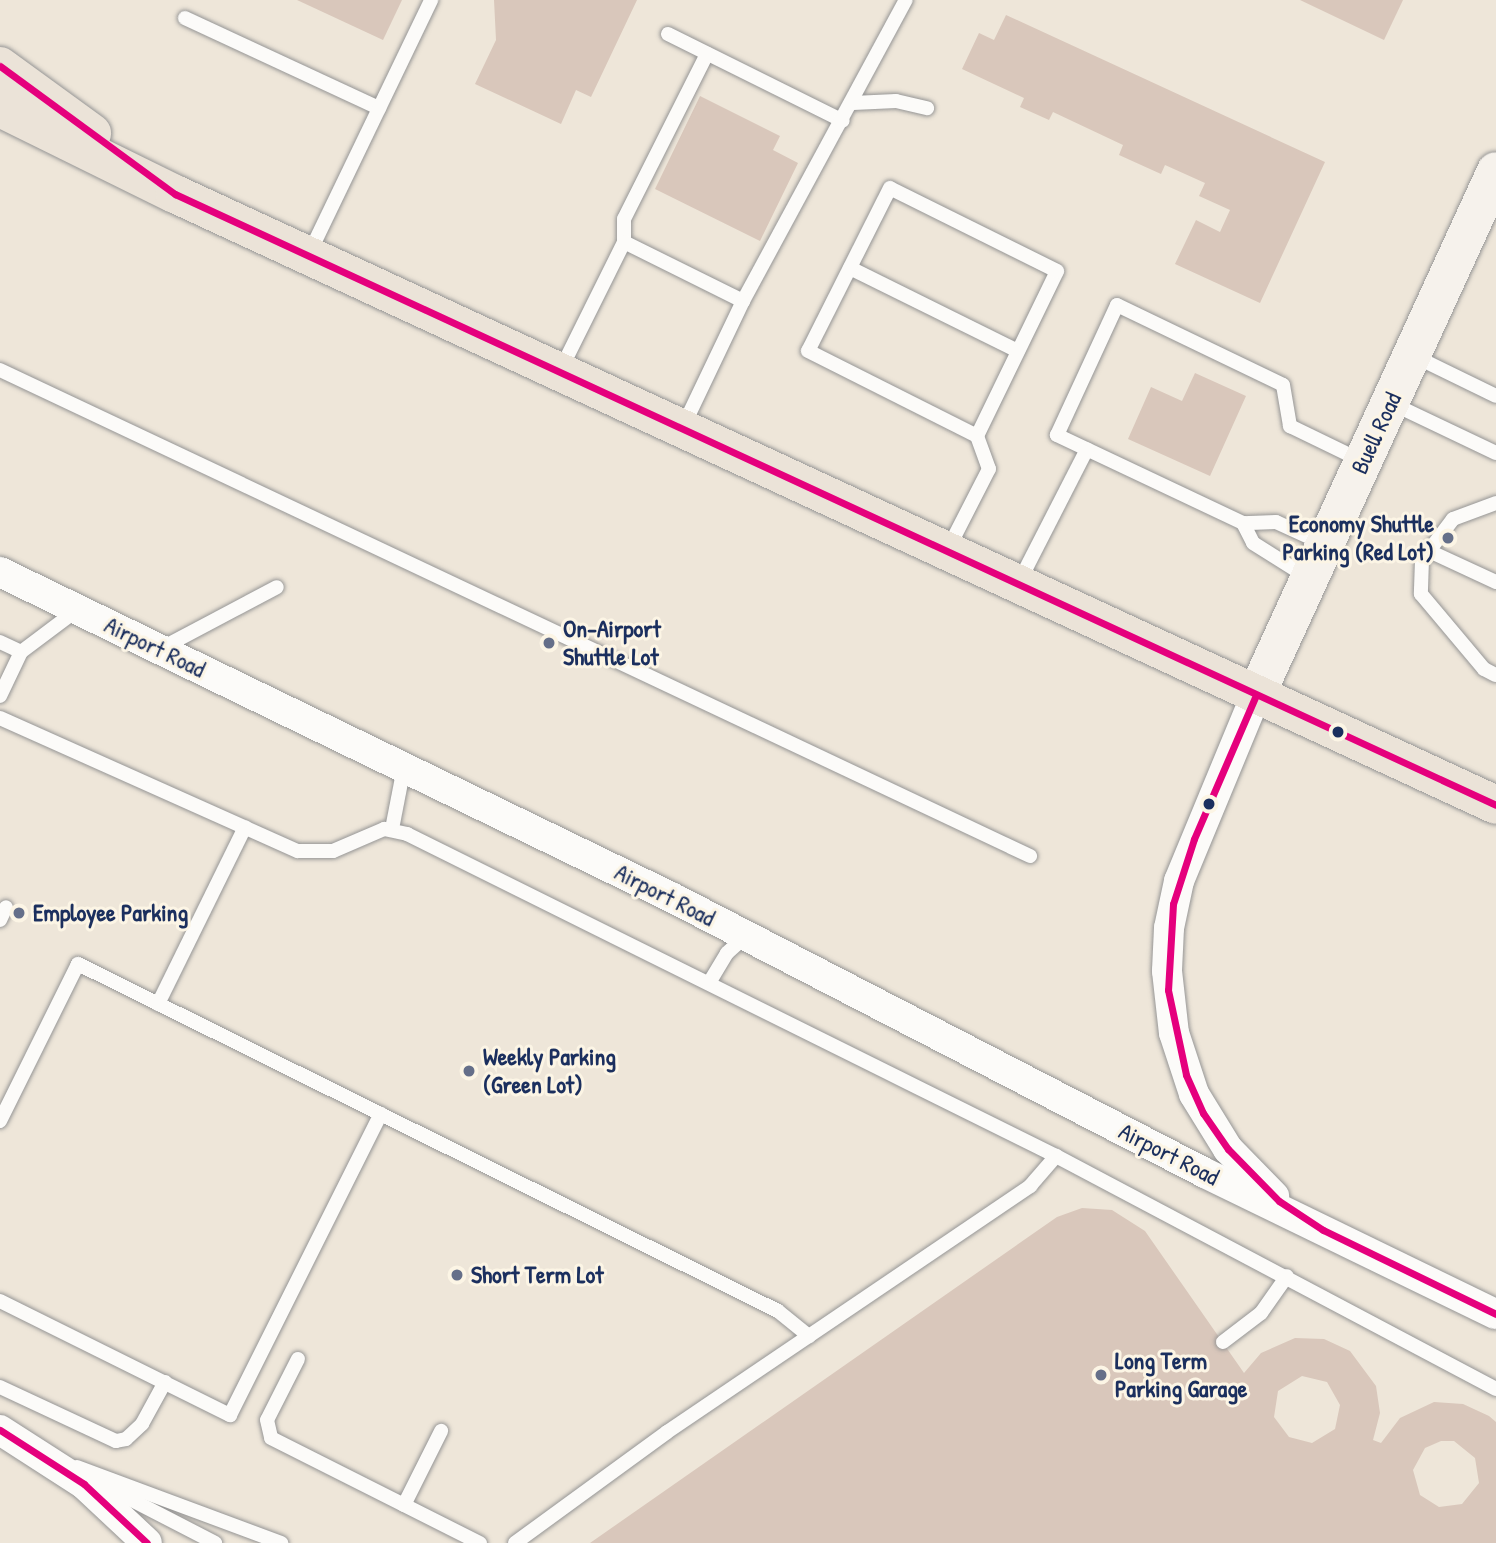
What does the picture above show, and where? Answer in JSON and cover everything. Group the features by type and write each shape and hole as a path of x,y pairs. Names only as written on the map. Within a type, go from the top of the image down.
{"main road":[{"path":"0,66 175,194"},
{"path":"0,108 175,194 1496,805"}],"street":[{"name":"Buell Road","path":"1256,695 1496,171"},
{"name":"Airport Road","path":"0,572 746,936 1323,1230 1496,1314"},
{"name":"Airport Road","path":"1256,695 1179,881 1167,951 1170,1010 1186,1075 1215,1132 1260,1185 1323,1230"},
{"path":"0,1430 34,1450 108,1503 147,1543"}],"lane":[{"path":"309,256 431,0"},
{"path":"682,428 743,301 853,103 906,0"},
{"path":"185,18 379,108"},
{"path":"668,34 843,121"},
{"path":"560,371 624,242 624,219 707,54"},
{"path":"853,103 895,101 927,108"},
{"path":"947,551 989,469 977,436 808,351 890,188 1057,271 977,436"},
{"path":"624,242 743,301"},
{"path":"850,268 1018,351"},
{"path":"1325,544 1276,522 1243,523 1058,435 1117,305 1283,385 1290,426 1363,462"},
{"path":"1412,355 1496,396"},
{"path":"0,370 1030,856"},
{"path":"1390,402 1496,453"},
{"path":"1018,584 1087,449"},
{"path":"1496,503 1453,519 1422,559 1421,594 1485,669 1496,675"},
{"path":"1243,523 1263,551 1309,578"},
{"path":"1429,551 1496,582"},
{"path":"159,649 276,587"},
{"path":"0,696 21,652 77,610"},
{"path":"0,642 21,652"},
{"path":"0,718 298,851 320,854 375,831 393,830 709,983 1056,1156 1496,1389"},
{"path":"393,830 404,767"},
{"path":"158,1004 245,827"},
{"path":"709,983 727,953 746,936"},
{"path":"0,1121 78,964 778,1311 809,1336"},
{"path":"0,1301 230,1415 381,1114"},
{"path":"515,1543 809,1336 1030,1186 1056,1156"},
{"path":"1223,1342 1261,1313 1287,1276"},
{"path":"298,1359 267,1420 271,1438 404,1505 452,1537 480,1543"},
{"path":"0,1387 116,1441 126,1439 142,1424 165,1382"},
{"path":"404,1505 441,1431"},
{"path":"34,1450 215,1543"},
{"path":"34,1450 281,1543"}],"building":[{"path":"297,0 402,0 383,40"},
{"path":"494,0 637,0 591,97 576,90 561,124 475,84 496,40"},
{"path":"1300,0 1403,0 1384,40"},
{"path":"1006,15 1325,162 1260,303 1175,264 1196,220 1220,232 1230,210 1199,196 1205,183 1165,165 1161,174 1119,155 1123,145 1053,112 1049,120 1020,107 1024,98 962,69 979,33 994,40"},
{"path":"700,96 780,136 773,150 798,163 760,241 655,189"},
{"path":"1195,373 1246,396 1210,476 1128,439 1151,387 1182,401"},
{"name":"Long Term Parking Garage","path":"1082,1208 1112,1210 1145,1231 1244,1373 1261,1353 1295,1338 1324,1339 1350,1351 1376,1386 1380,1413 1373,1440 1381,1443 1400,1418 1434,1402 1463,1404 1489,1416 1496,1422 1496,1543 590,1543 1057,1217","holes":["1302,1376 1327,1382 1340,1405 1335,1429 1312,1443 1289,1437 1274,1417 1278,1391","1441,1441 1454,1441 1475,1458 1479,1483 1462,1504 1439,1507 1420,1495 1413,1470 1425,1448"]}],"transit line":[{"path":"0,66 175,194 1496,805"},
{"path":"1256,695 1194,839 1173,904 1168,990 1186,1075 1203,1113 1228,1149 1279,1201 1323,1230 1496,1314"},
{"path":"0,1430 84,1484 147,1543"}],"place":[{"name":"Economy Shuttle Parking (Red Lot)","path":"1448,538"},
{"name":"On-Airport Shuttle Lot","path":"549,643"},
{"name":"Employee Parking","path":"19,913"},
{"name":"Weekly Parking (Green Lot)","path":"469,1071"},
{"name":"Short Term Lot","path":"457,1275"},
{"name":"Long Term Parking Garage","path":"1101,1375"}]}
